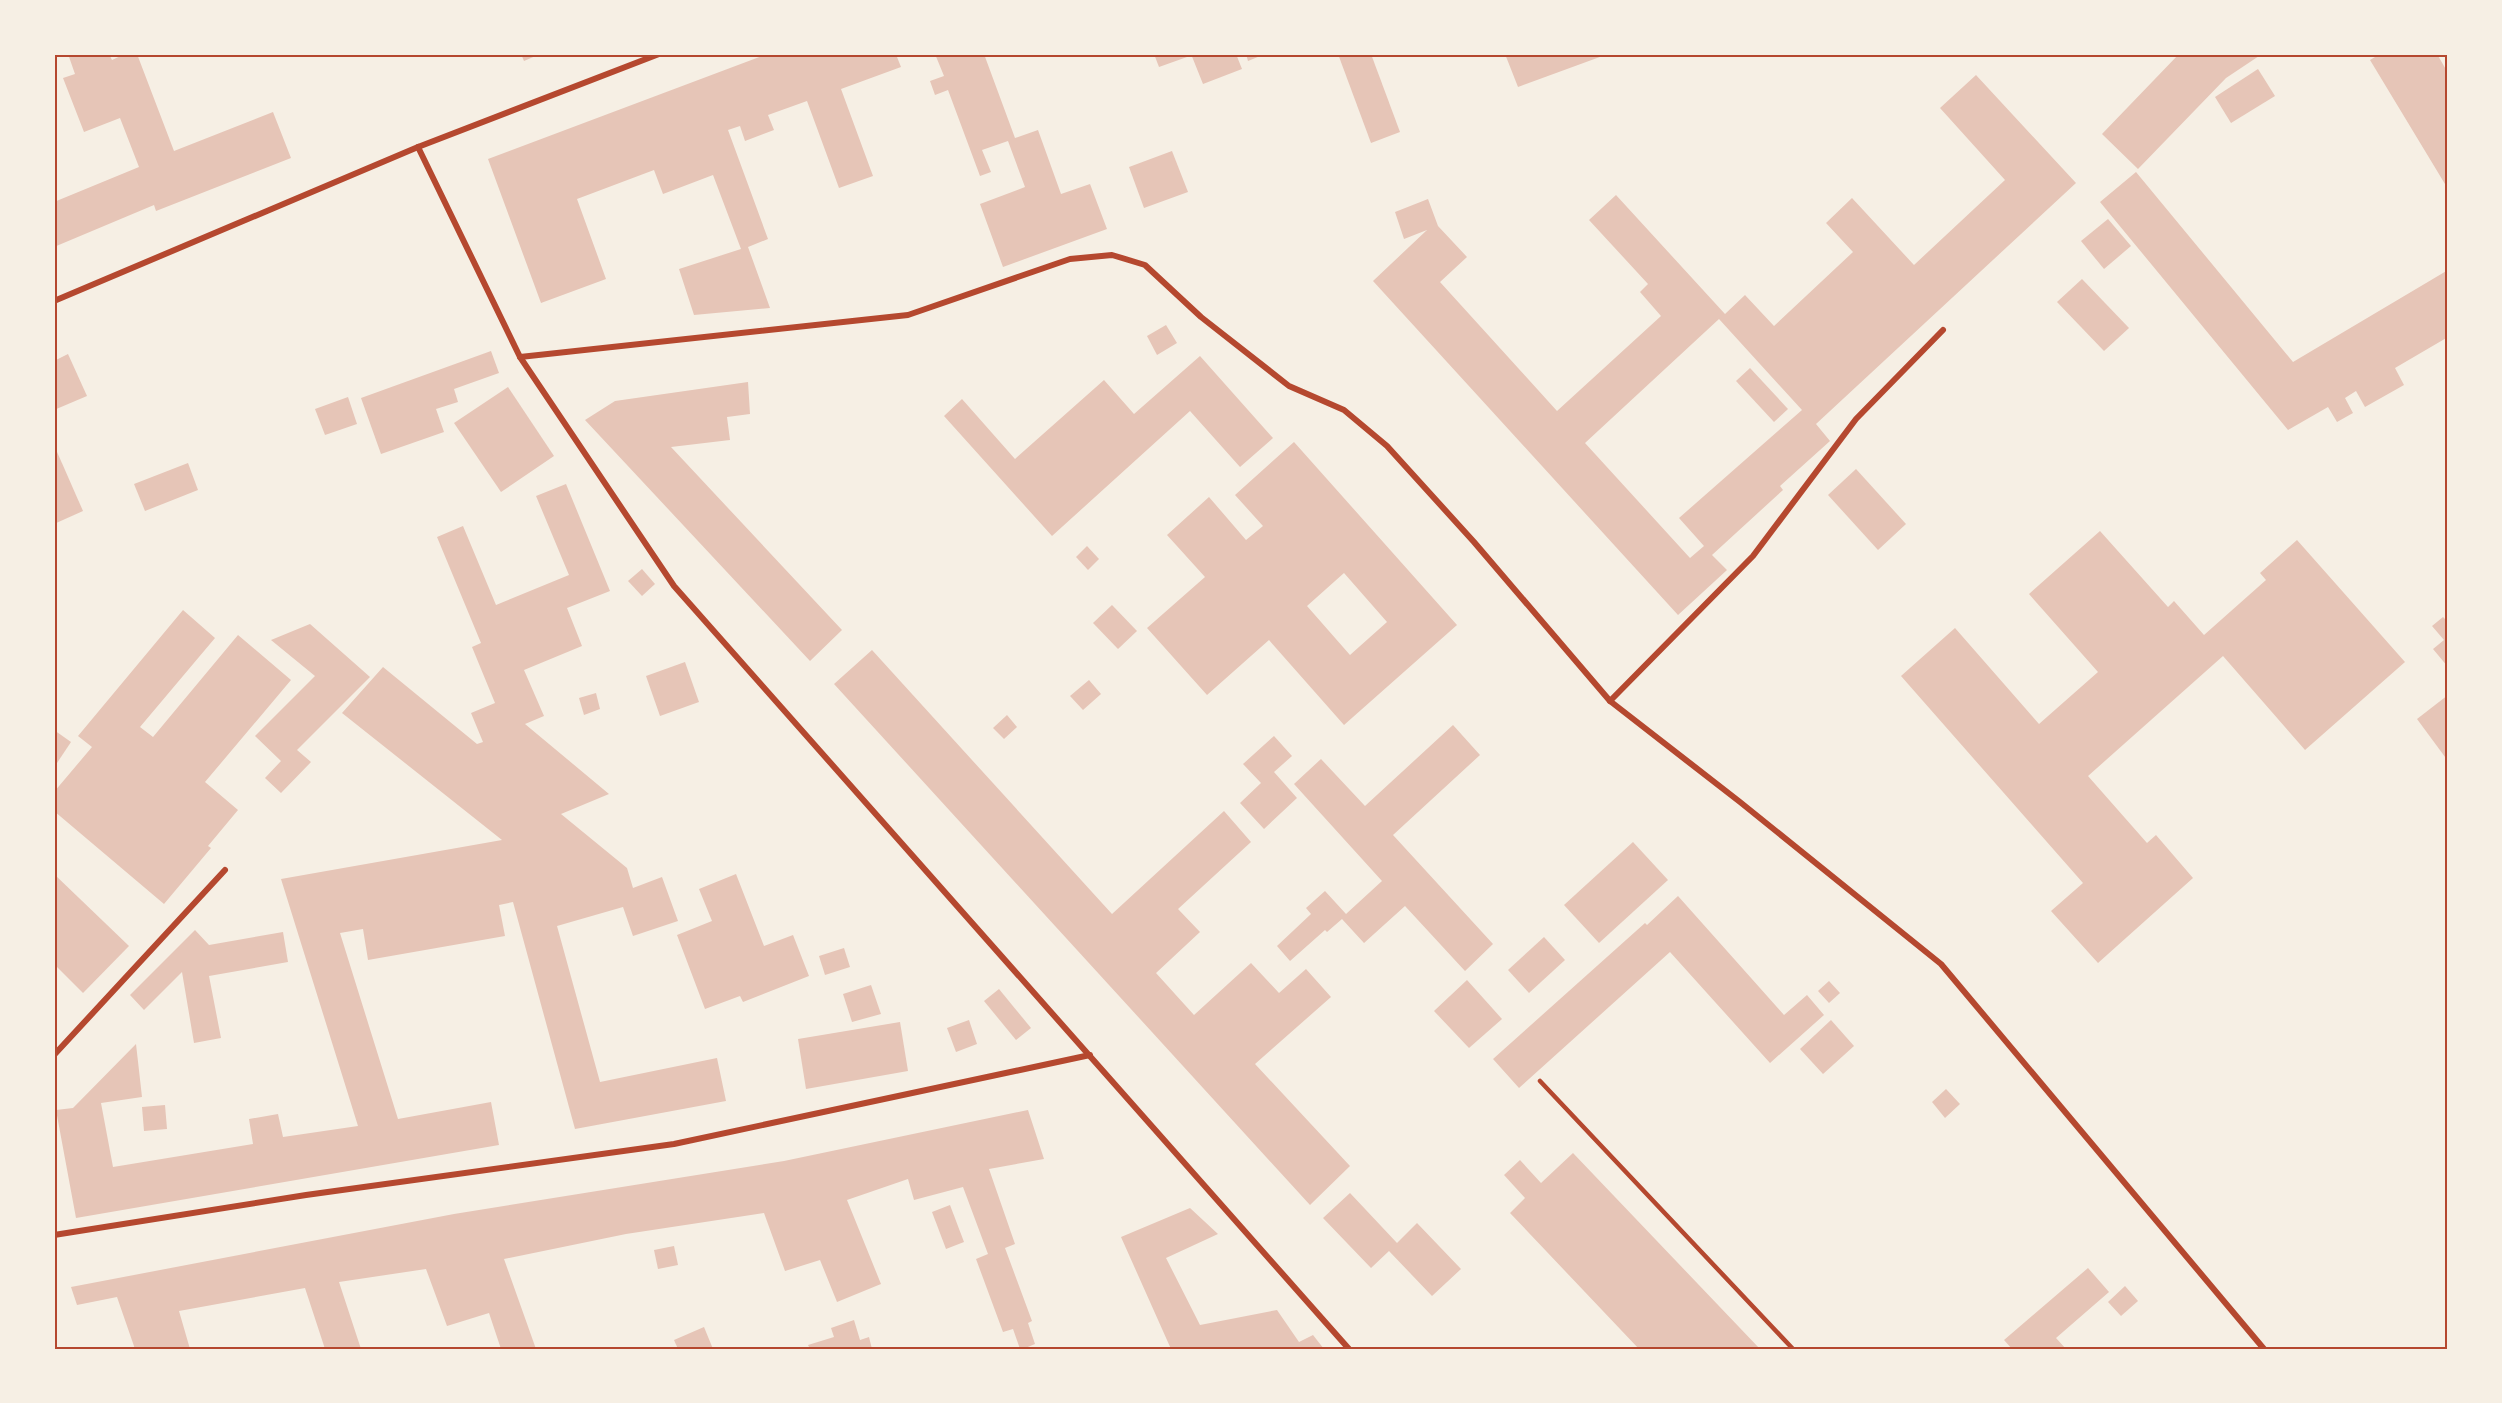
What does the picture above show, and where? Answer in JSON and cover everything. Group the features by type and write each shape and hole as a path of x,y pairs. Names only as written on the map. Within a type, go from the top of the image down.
{"street":[{"path":"54,301 418,147 659,54"},
{"path":"418,147 520,357 674,586 1349,1349"},
{"path":"520,357 908,315 1070,259 1112,255 1145,265 1201,317 1288,386 1344,410 1387,446 1474,542 1610,701 1941,964 2264,1349"},
{"path":"1610,701 1753,556 1856,419 1943,330"},
{"path":"54,1055 225,870"},
{"path":"54,1235 306,1195 674,1144 1090,1055"}],"lane":[{"path":"1540,1082 1793,1349"}],"building":[{"path":"68,54 109,54 112,60 125,54 137,54 174,151 273,112 291,158 156,211 154,205 54,247 54,202 139,167 120,118 84,132 63,78 75,74"},
{"path":"521,54 540,54 524,61"},
{"path":"767,54 905,54 897,57 901,67 841,89 873,176 839,188 807,101 768,115 774,130 745,141 740,126 728,130 768,239 748,247 770,308 694,315 679,269 741,249 713,175 663,194 654,170 577,199 606,279 541,303 488,159"},
{"path":"935,54 984,54 1015,138 1038,130 1061,194 1090,184 1107,229 1003,267 980,204 1025,187 1008,141 982,150 991,172 980,176 948,90 935,95 930,81 944,76"},
{"path":"1154,54 1185,54 1187,57 1159,67"},
{"path":"1191,54 1236,54 1242,69 1203,84"},
{"path":"1246,54 1265,54 1248,61"},
{"path":"1338,54 1371,54 1400,132 1371,143"},
{"path":"1505,54 1608,54 1518,87"},
{"path":"2179,54 2262,54 2226,78 2138,169 2102,134"},
{"path":"2373,54 2437,54 2448,73 2448,189 2370,60 2375,57"},
{"path":"2258,69 2275,96 2231,123 2215,97"},
{"path":"1976,75 2076,183 1816,424 1830,441 1780,486 1783,490 1712,555 1727,570 1678,615 1373,281 1427,230 1404,239 1395,212 1428,199 1438,226 1467,257 1440,282 1557,411 1661,316 1640,292 1648,284 1589,220 1616,195 1725,314 1745,295 1774,326 1853,252 1826,223 1852,198 1914,265 2005,180 1940,108","holes":["1719,319 1802,410 1679,518 1704,546 1690,558 1585,443"]},
{"path":"1172,151 1188,192 1144,208 1129,167"},
{"path":"2136,172 2293,362 2448,270 2448,337 2395,368 2404,385 2365,407 2356,391 2345,398 2353,413 2337,422 2328,407 2288,430 2100,202"},
{"path":"2108,219 2131,246 2104,269 2081,241"},
{"path":"2082,279 2129,328 2104,351 2057,302"},
{"path":"1166,325 1177,343 1157,355 1147,336"},
{"path":"491,351 499,373 454,389 458,402 436,409 444,432 381,454 361,398"},
{"path":"68,354 87,396 54,410 54,361"},
{"path":"1200,356 1273,438 1240,467 1190,411 1052,536 944,416 962,399 1015,459 1104,380 1134,414"},
{"path":"1750,368 1788,409 1774,422 1736,381"},
{"path":"748,382 750,414 727,417 730,440 671,447 842,630 810,661 585,420 615,401"},
{"path":"508,387 554,456 501,492 454,423"},
{"path":"348,397 357,424 325,435 315,409"},
{"path":"1294,442 1457,625 1344,725 1269,640 1207,695 1147,628 1205,577 1167,535 1209,497 1246,540 1263,526 1235,495","holes":["1344,573 1387,622 1350,655 1307,606"]},
{"path":"54,445 83,511 54,524"},
{"path":"188,463 198,490 145,511 134,484"},
{"path":"1856,469 1906,524 1878,550 1828,495"},
{"path":"566,484 610,591 567,608 582,646 524,670 544,716 525,724 609,794 561,814 627,868 633,888 662,877 678,921 633,936 623,907 557,926 600,1082 717,1058 726,1101 575,1129 513,902 499,905 505,936 368,960 363,929 340,933 398,1119 491,1102 499,1145 76,1218 56,1110 73,1108 136,1044 142,1097 101,1103 113,1167 253,1144 249,1119 278,1114 283,1137 358,1126 281,879 502,840 342,713 383,667 477,744 483,742 471,713 495,703 472,647 481,643 437,537 463,526 496,605 569,575 536,496"},
{"path":"2100,531 2168,607 2174,601 2204,635 2266,580 2260,573 2297,540 2405,662 2305,750 2223,656 2088,776 2147,843 2156,835 2193,878 2098,963 2051,911 2083,883 1901,676 1955,628 2039,724 2098,672 2029,594"},
{"path":"1087,546 1099,559 1088,570 1076,557"},
{"path":"642,569 655,584 642,596 628,581"},
{"path":"1112,605 1137,631 1118,649 1093,623"},
{"path":"183,610 215,638 140,727 153,737 238,635 291,680 205,782 238,810 208,846 211,848 164,904 54,811 54,792 92,747 78,736"},
{"path":"2443,617 2448,622 2448,667 2433,649 2444,640 2432,626"},
{"path":"310,624 370,677 297,750 311,762 281,793 265,778 281,761 255,736 315,676 271,640"},
{"path":"872,650 1112,914 1224,811 1251,842 1178,909 1200,932 1156,973 1194,1015 1251,963 1279,993 1306,969 1331,997 1255,1064 1350,1166 1310,1205 834,684"},
{"path":"685,662 699,702 660,716 646,676"},
{"path":"1089,680 1101,694 1083,710 1070,696"},
{"path":"596,693 600,709 584,715 579,698"},
{"path":"2448,695 2448,761 2417,719"},
{"path":"1007,715 1017,727 1004,739 993,728"},
{"path":"1453,725 1480,755 1393,835 1493,944 1465,971 1405,906 1364,943 1342,919 1327,932 1325,930 1290,961 1277,946 1311,914 1306,908 1325,891 1346,914 1382,881 1294,784 1321,759 1365,806"},
{"path":"54,730 71,742 57,763 54,761"},
{"path":"1274,736 1292,756 1274,772 1297,798 1264,829 1240,803 1261,783 1243,764"},
{"path":"1633,842 1668,880 1599,943 1564,905"},
{"path":"54,874 129,946 83,993 54,964"},
{"path":"736,874 764,946 793,935 809,976 743,1002 740,996 705,1009 677,935 712,921 699,889"},
{"path":"1678,896 1784,1015 1807,995 1824,1015 1770,1063 1670,952 1519,1088 1493,1059"},
{"path":"195,930 209,945 283,932 288,962 209,976 221,1038 194,1043 182,972 144,1010 130,995"},
{"path":"1544,937 1565,960 1529,993 1508,970"},
{"path":"844,948 850,967 825,975 819,956"},
{"path":"1467,980 1502,1019 1469,1048 1434,1011"},
{"path":"1829,981 1840,993 1829,1003 1818,991"},
{"path":"871,985 881,1014 852,1022 843,994"},
{"path":"999,989 1031,1028 1016,1040 984,1001"},
{"path":"969,1020 977,1044 956,1052 947,1028"},
{"path":"1831,1020 1854,1046 1823,1074 1800,1049"},
{"path":"900,1022 908,1071 806,1089 798,1039"},
{"path":"1946,1089 1960,1104 1945,1118 1932,1102"},
{"path":"165,1105 167,1129 144,1131 142,1107"},
{"path":"1028,1110 1044,1159 989,1169 1015,1244 1005,1248 1032,1321 1028,1323 1035,1344 1023,1349 1020,1349 1013,1329 1003,1332 976,1259 988,1254 963,1187 914,1200 908,1179 847,1200 881,1284 837,1302 820,1260 785,1271 764,1213 626,1234 504,1259 536,1349 501,1349 489,1313 447,1326 426,1269 339,1282 361,1349 325,1349 305,1288 179,1311 190,1349 135,1349 117,1297 77,1305 71,1287 454,1214 784,1161"},
{"path":"1573,1153 1760,1349 1639,1349 1510,1213 1525,1198 1504,1175 1520,1160 1541,1183"},
{"path":"1350,1193 1397,1243 1417,1223 1461,1269 1432,1296 1389,1251 1371,1268 1323,1218"},
{"path":"950,1205 964,1242 946,1249 932,1212"},
{"path":"1190,1208 1218,1234 1166,1258 1200,1325 1277,1310 1299,1342 1313,1335 1324,1349 1171,1349 1121,1237"},
{"path":"674,1246 678,1265 658,1269 654,1250"},
{"path":"2088,1268 2109,1292 2056,1338 2066,1349 2012,1349 2004,1340"},
{"path":"2125,1286 2138,1301 2121,1316 2108,1302"},
{"path":"854,1320 860,1340 869,1337 872,1349 810,1349 808,1345 834,1337 831,1328"},
{"path":"704,1327 713,1349 678,1349 674,1340"}]}
